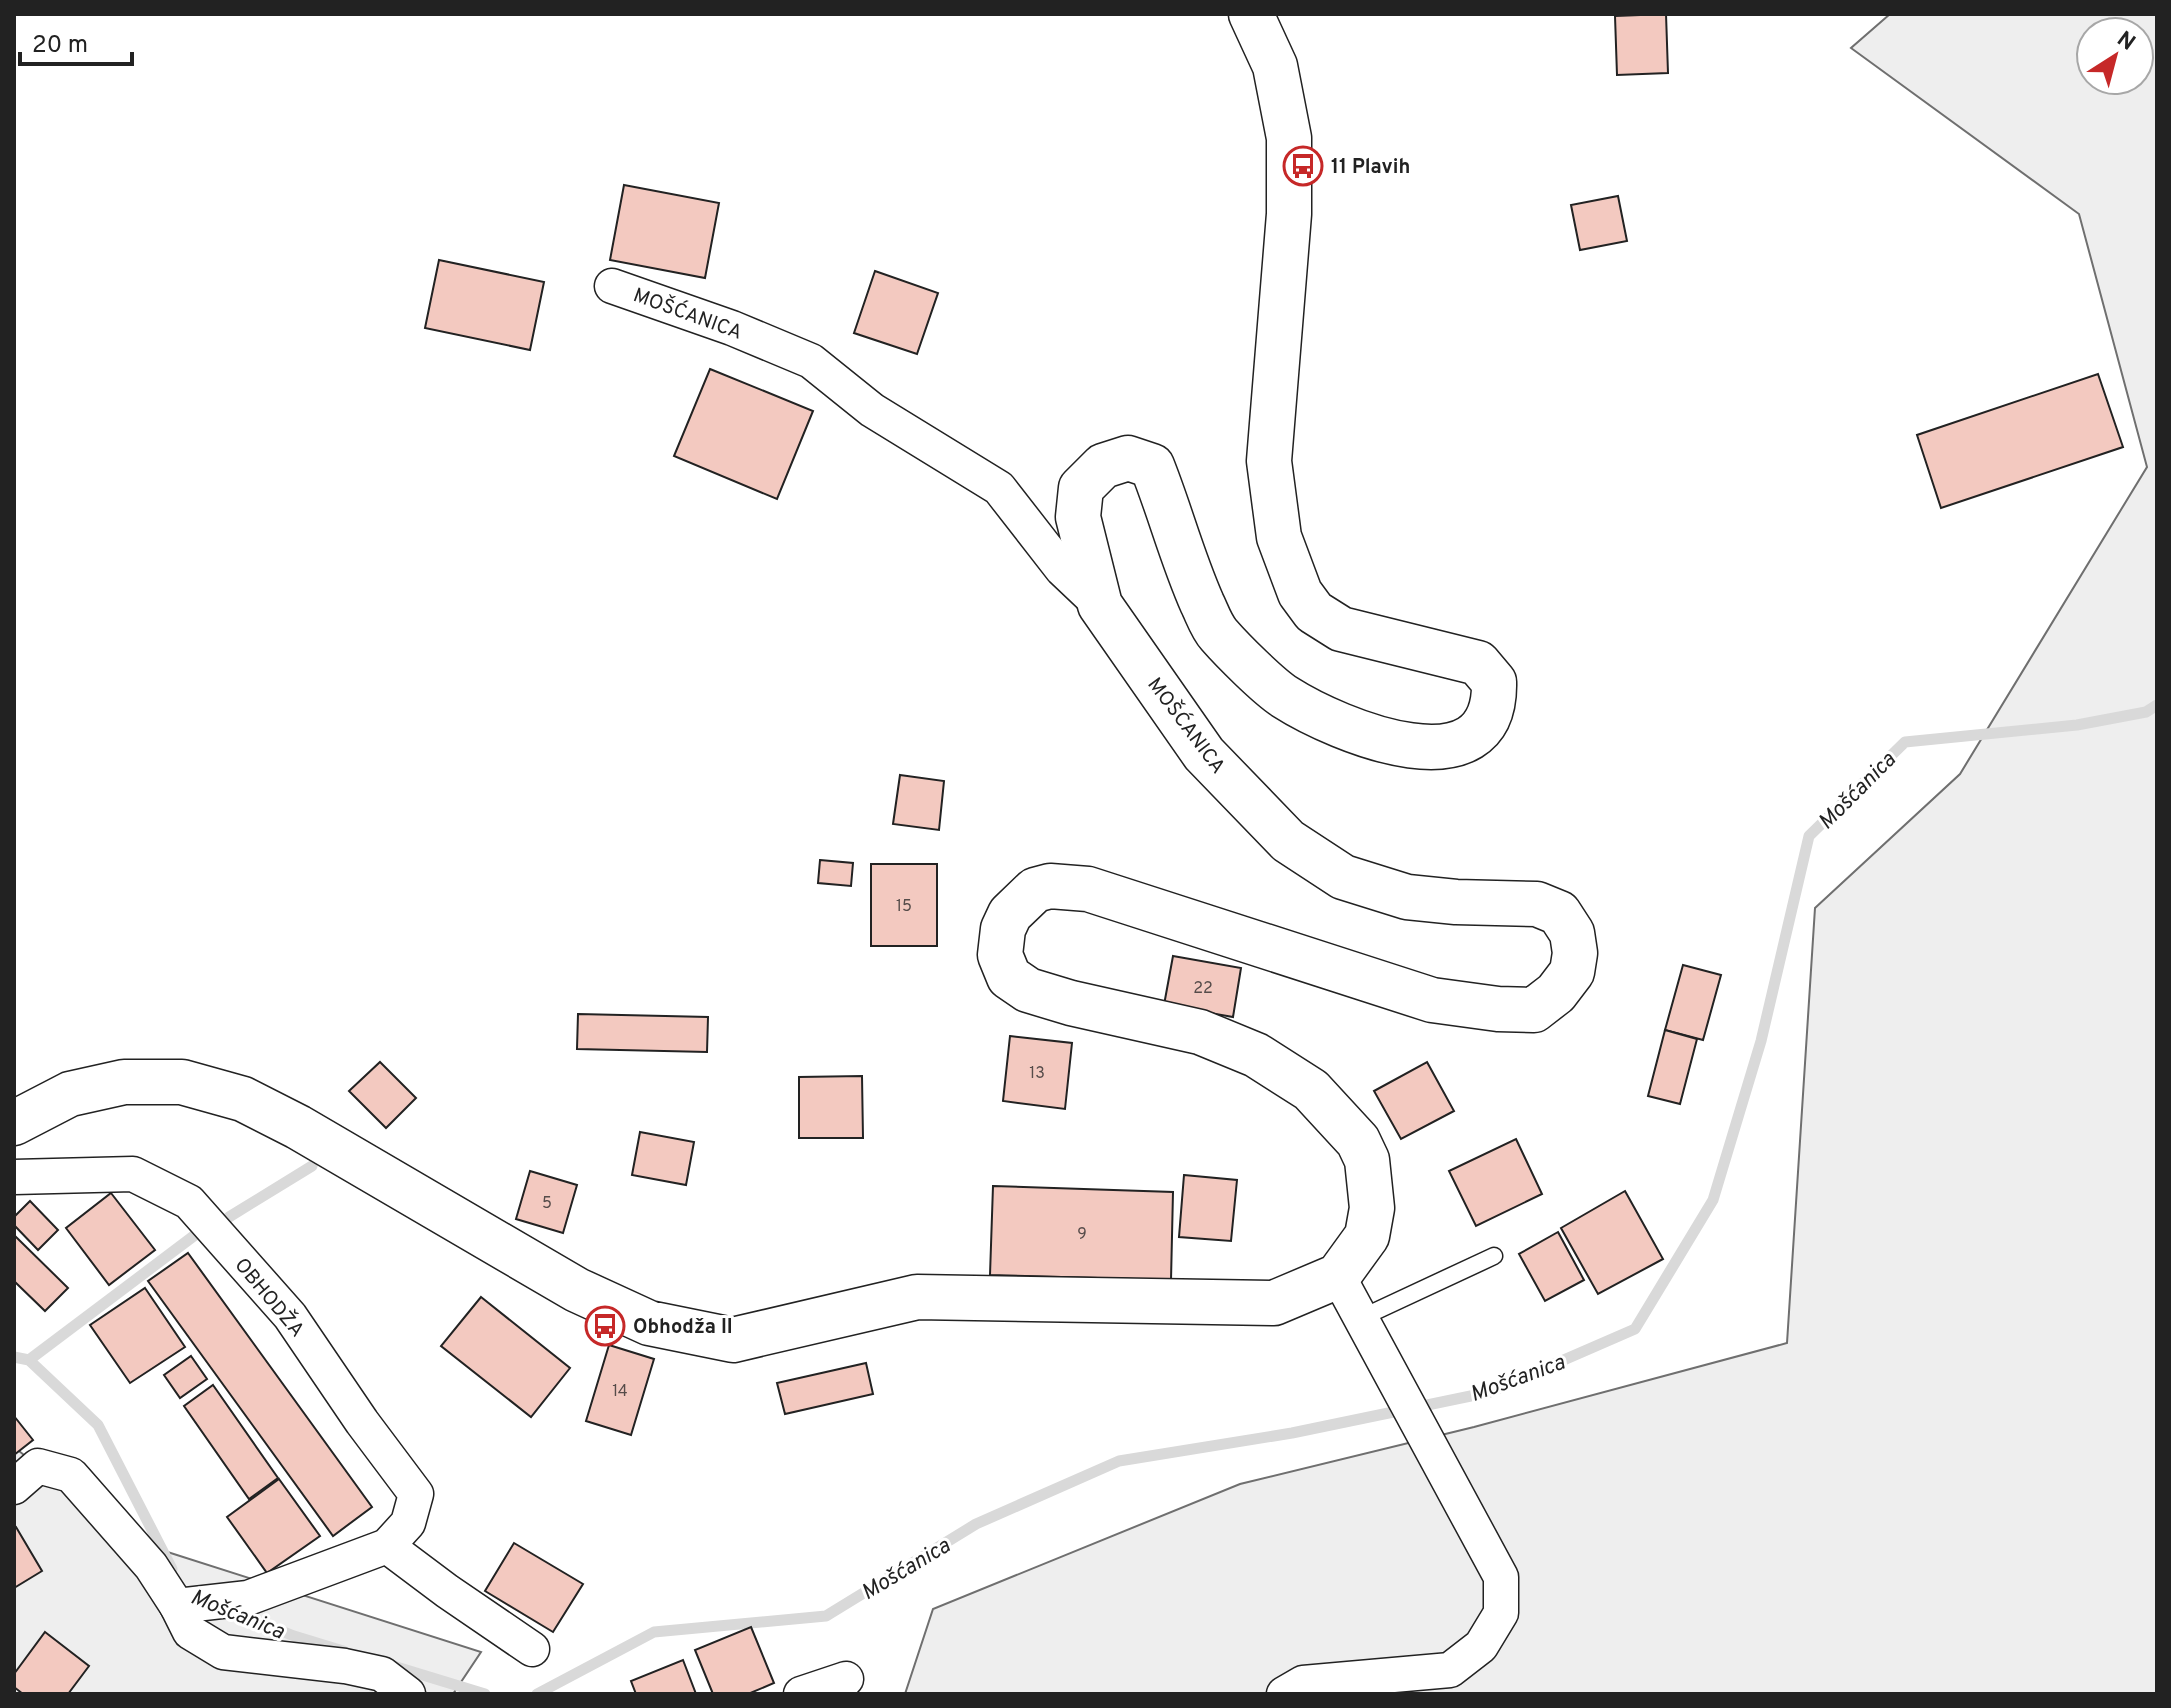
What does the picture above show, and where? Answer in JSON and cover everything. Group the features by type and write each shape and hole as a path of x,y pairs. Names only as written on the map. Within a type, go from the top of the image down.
{"main road":[{"name":"MOŠĆANICA","path":"1251,14 1275,66 1289,138 1289,214 1269,461 1279,537 1300,593 1314,612 1341,629 1478,663 1494,682 1492,710 1481,729 1462,744 1424,748 1384,740 1331,721 1284,696 1216,633 1190,576 1152,466 1128,458 1103,466 1081,488 1078,517 1100,605 1204,754 1288,841 1343,877 1407,897 1537,904 1559,913 1572,933 1575,953 1572,972 1556,993 1534,1010 1498,1009 1432,1000 1088,889 1050,886 1035,890 1010,914 1003,929 1000,955 1009,977 1028,990 1071,1003 1200,1032 1256,1055 1311,1090 1358,1141 1367,1160 1372,1208 1367,1236 1338,1276"},
{"path":"14,1123 70,1094 124,1082 182,1082 243,1099 298,1127 577,1290 649,1323 733,1340 917,1297 1274,1303 1338,1276"}],"street":[{"name":"MOŠĆANICA","path":"612,286 732,328 811,361 872,410 999,488 1062,569 1100,605"},
{"name":"OBHODŽA","path":"14,1177 133,1174 189,1202 290,1316 362,1422 416,1494 408,1523 387,1546"},
{"path":"1284,1694 1303,1683 1450,1670 1481,1646 1501,1613 1501,1577 1338,1276"},
{"path":"14,1487 38,1466 71,1475 151,1566 190,1632 223,1652 345,1666 382,1674 408,1694"},
{"path":"177,1606 248,1598 387,1546 532,1649"},
{"path":"801,1694 846,1679"}],"lane":[{"path":"1361,1318 1494,1256"}],"shaded area":[{"path":"1890,14 2157,14 2157,1694 905,1694 933,1609 1240,1484 1474,1427 1787,1343 1815,908 1960,774 2147,467 2079,214 1851,48"},
{"path":"14,1447 130,1540 481,1652 453,1694 14,1694"}],"building":[{"path":"1666,14 1668,73 1617,75 1615,16"},
{"path":"624,185 719,203 705,278 610,260"},
{"path":"1618,196 1627,241 1580,250 1571,205"},
{"path":"439,260 544,282 530,350 425,328"},
{"path":"875,271 938,293 917,354 854,333"},
{"path":"710,369 813,411 777,499 674,456"},
{"path":"2098,374 2123,447 1941,508 1917,435"},
{"path":"900,775 944,781 939,830 893,824"},
{"path":"820,860 853,863 851,886 818,883"},
{"path":"871,864 937,864 937,946 871,946"},
{"path":"1173,956 1241,968 1233,1017 1164,1005"},
{"path":"1683,965 1721,975 1703,1040 1665,1030"},
{"path":"578,1014 708,1017 707,1052 577,1049"},
{"path":"1665,1030 1697,1039 1680,1104 1648,1096"},
{"path":"1010,1036 1072,1043 1065,1109 1003,1101"},
{"path":"380,1062 416,1098 386,1128 349,1091"},
{"path":"1427,1062 1454,1111 1401,1139 1374,1091"},
{"path":"862,1076 863,1138 799,1138 799,1077"},
{"path":"640,1132 694,1142 686,1185 632,1175"},
{"path":"1516,1139 1542,1194 1476,1226 1449,1171"},
{"path":"530,1171 577,1185 563,1233 516,1219"},
{"path":"1184,1175 1237,1180 1231,1241 1179,1237"},
{"path":"993,1186 1173,1192 1171,1280 990,1275"},
{"path":"1625,1191 1663,1259 1598,1294 1561,1228"},
{"path":"111,1193 155,1250 109,1285 66,1228"},
{"path":"30,1201 58,1230 38,1250 14,1225 14,1217"},
{"path":"1558,1232 1584,1280 1545,1301 1519,1254"},
{"path":"14,1235 68,1288 45,1311 14,1281"},
{"path":"188,1253 372,1507 333,1536 148,1281"},
{"path":"145,1288 185,1347 130,1383 90,1325"},
{"path":"481,1297 570,1368 531,1417 441,1346"},
{"path":"609,1345 654,1359 631,1435 586,1421"},
{"path":"191,1356 207,1379 180,1398 164,1375"},
{"path":"866,1363 873,1394 785,1414 777,1383"},
{"path":"213,1385 278,1478 249,1499 184,1406"},
{"path":"14,1416 33,1440 14,1455"},
{"path":"279,1479 320,1536 267,1573 227,1517"},
{"path":"14,1528 42,1571 14,1588"},
{"path":"514,1543 583,1584 553,1632 485,1591"},
{"path":"751,1627 774,1683 748,1694 713,1694 695,1650"},
{"path":"45,1632 89,1666 68,1694 23,1694 14,1687 14,1674"},
{"path":"683,1660 696,1694 636,1694 631,1681"}],"waterway":[{"name":"Mošćanica","path":"537,1694 654,1632 826,1616 976,1524 1119,1461 1292,1433 1490,1392 1635,1329 1713,1200 1761,1041 1809,836 1905,742 2077,725 2146,712 2157,705"},
{"path":"229,1217 312,1166"},
{"path":"29,1360 195,1235"},
{"name":"Mošćanica","path":"14,1357 29,1360 98,1425 172,1569"},
{"name":"Mošćanica","path":"231,1611 343,1651"},
{"name":"Mošćanica","path":"390,1665 485,1694"}],"place":[{"name":"11 Plavih","path":"1303,166"},
{"name":"Obhodža II","path":"605,1326"}]}
